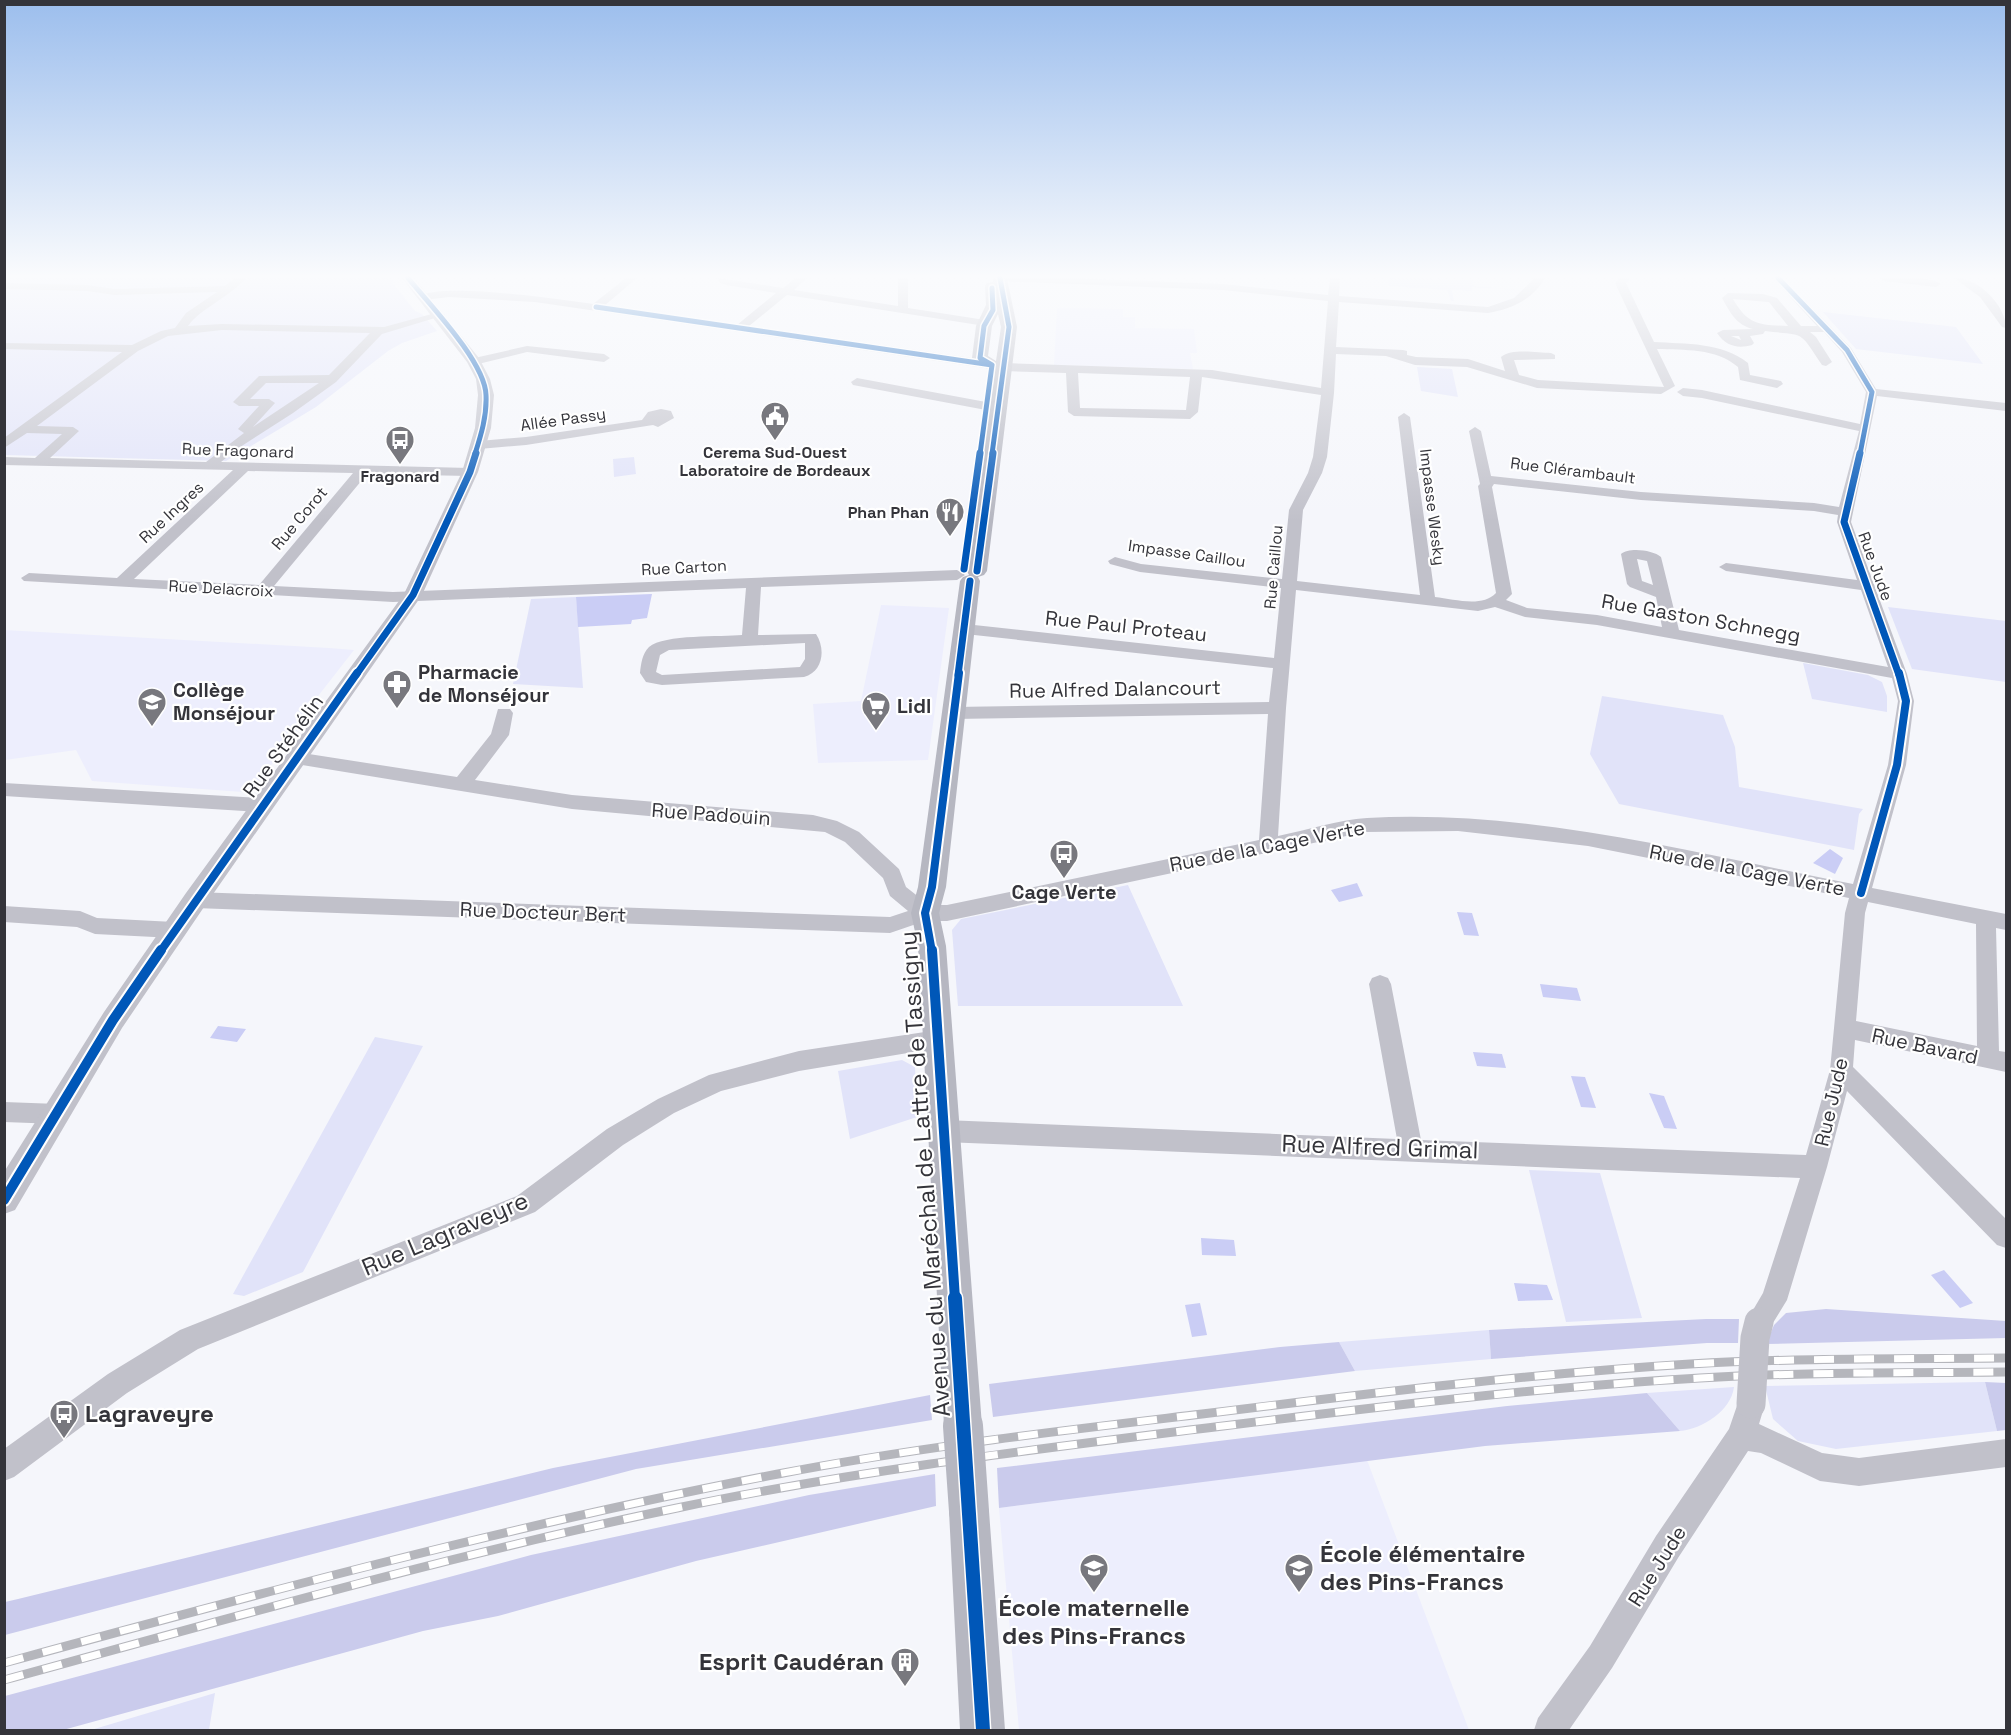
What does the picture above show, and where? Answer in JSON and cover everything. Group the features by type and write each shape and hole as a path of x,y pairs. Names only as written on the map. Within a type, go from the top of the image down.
{"main road":[{"path":"982,359 998,366"},
{"name":"Avenue du Maréchal de Lattre de Tassigny","path":"983,1731 932,946 925,914 932,887 965,629 967,574 986,406 1000,359"},
{"name":"Avenue du Maréchal de Lattre de Tassigny","path":"967,574 998,366"}],"street":[{"path":"4,444 120,359"},
{"path":"209,466 232,446 332,379 351,359"},
{"path":"474,361 482,359"},
{"path":"950,359 998,366 1196,373 1328,393"},
{"name":"Rue Caillou","path":"1268,845 1296,510 1320,457 1328,393 1329,359"},
{"path":"1408,359 1468,363 1537,384 1665,388"},
{"path":"1508,359 1513,376"},
{"path":"1655,359 1665,388 1674,396 1682,395 1683,392 1702,394 1866,429"},
{"path":"1734,359 1744,366 1744,376 1777,384"},
{"path":"1852,359 1872,392 2007,407"},
{"name":"Rue Stéhélin","path":"4,1200 58,1114 98,1044 174,930 413,596 471,472 479,445 486,395 483,379 474,361"},
{"path":"1072,370 1074,412 1186,416 1192,412 1196,373"},
{"path":"232,446 238,435 294,378"},
{"path":"269,403 239,402 263,379 332,379"},
{"path":"857,382 986,406"},
{"name":"Rue Jude","path":"1550,1731 1601,1657 1667,1547 1741,1436 1751,1404 1755,1338 1759,1322 1774,1300 1815,1167 1841,1070 1855,913 1897,765 1906,701 1899,674 1848,533 1845,512 1866,429 1872,392"},
{"name":"Impasse Wesky","path":"1404,417 1428,601"},
{"name":"Allée Passy","path":"479,445 526,441 651,422"},
{"path":"24,429 72,431 38,462"},
{"path":"1475,431 1486,483"},
{"name":"Rue Fragonard","path":"4,460 471,472"},
{"name":"Rue Ingres","path":"122,582 244,467"},
{"name":"Rue Corot","path":"263,590 363,470"},
{"name":"Rue Clérambault","path":"1496,602 1504,594 1485,486 1486,483 1500,479 1641,495 1808,506 1845,512"},
{"name":"Impasse Caillou","path":"1114,561 1140,568 1290,585"},
{"path":"1726,567 1867,586"},
{"name":"Rue Carton","path":"413,596 967,574"},
{"name":"Rue Delacroix","path":"29,578 393,597 413,596"},
{"path":"750,640 754,582"},
{"path":"1290,585 1478,606 1496,602"},
{"path":"1662,594 1672,634"},
{"name":"Rue Gaston Schnegg","path":"1496,602 1525,612 1597,620 1899,674"},
{"name":"Rue Paul Proteau","path":"965,629 1282,664"},
{"path":"810,638 813,642 813,663 804,672 662,680 652,678 648,673 652,654 657,648 750,640 810,638"},
{"name":"Rue Alfred Dalancourt","path":"954,713 1278,708"},
{"path":"461,785 500,735 504,713"},
{"name":"Rue Padouin","path":"296,758 572,802 813,822 830,826 852,837 892,874 897,891 925,914"},
{"path":"4,789 262,806"},
{"name":"Rue de la Cage Verte","path":"890,925 925,914 947,913 1365,825 1458,824 1588,839 1996,920"},
{"name":"Rue Docteur Bert","path":"195,900 890,925"},
{"path":"4,914 80,919 95,926 174,930"},
{"path":"1996,920 1997,1061"},
{"path":"1380,984 1411,1148"},
{"name":"Rue Bavard","path":"1844,1028 1997,1061"},
{"name":"Rue Lagraveyre","path":"4,1467 118,1380 189,1339 526,1204 615,1137 666,1106 717,1082 799,1061 938,1039"},
{"path":"1841,1070 2007,1236"},
{"path":"4,1112 58,1114"},
{"name":"Rue Alfred Grimal","path":"944,1131 1411,1148 1815,1167"},
{"path":"1741,1436 1763,1439 1820,1467 1859,1472 2007,1452"}],"shaded area":[{"path":"5,359 378,359 316,407 226,461 5,455"},
{"path":"1054,359 1191,359 1193,369 1054,365"},
{"path":"1940,359 1979,359 1983,364"},
{"path":"1417,367 1452,369 1458,397 1421,391"},
{"path":"634,457 636,474 614,477 613,459"},
{"path":"652,594 647,618 632,620 631,624 578,627 576,597"},
{"path":"576,597 583,688 513,684 531,599"},
{"path":"881,605 949,608 928,760 818,763 813,704 861,701"},
{"path":"1888,607 2006,621 2006,682 1912,669"},
{"name":"Collège Monséjour","path":"4,630 354,650 315,700 318,703 256,785 243,792 92,781 76,750 5,760"},
{"path":"1803,663 1868,675 1882,682 1887,696 1887,712 1812,699"},
{"path":"1602,696 1723,715 1735,747 1739,787 1863,809 1859,814 1854,850 1619,804 1590,754"},
{"path":"1830,849 1843,858 1835,874 1813,863"},
{"path":"1357,883 1363,896 1339,902 1331,890"},
{"path":"1128,885 1183,1006 958,1006 952,930 961,919"},
{"path":"1457,912 1472,913 1479,936 1464,935"},
{"path":"1540,984 1577,988 1581,1001 1543,997"},
{"path":"218,1026 246,1029 237,1042 210,1038"},
{"path":"375,1037 423,1046 303,1272 244,1296 233,1294"},
{"path":"1473,1052 1502,1054 1506,1068 1477,1066"},
{"path":"902,1060 915,1067 917,1117 850,1139 838,1071"},
{"path":"1571,1076 1585,1077 1596,1108 1581,1107"},
{"path":"1649,1093 1664,1096 1677,1129 1664,1128"},
{"path":"1529,1170 1600,1173 1642,1318 1566,1322"},
{"path":"1201,1238 1234,1240 1236,1256 1202,1255"},
{"path":"1944,1270 1973,1303 1960,1308 1931,1275"},
{"path":"1514,1283 1547,1285 1553,1300 1518,1301"},
{"path":"1200,1303 1207,1335 1192,1337 1185,1305"},
{"path":"1826,1309 2006,1321 2006,1338 1766,1344 1774,1325 1786,1313"},
{"path":"1739,1319 1738,1343 1707,1343 1491,1359 1489,1330"},
{"path":"1489,1330 1491,1359 1355,1371 1339,1342"},
{"path":"1339,1342 1355,1371 993,1417 989,1384 1280,1347"},
{"path":"1985,1382 1997,1431 1836,1449 1798,1441 1773,1419 1765,1386"},
{"path":"1985,1382 2006,1383 2006,1430 1997,1431"},
{"path":"1734,1387 1727,1404 1714,1417 1697,1427 1680,1431 1647,1393"},
{"path":"1647,1393 1680,1431 1485,1446 999,1508 997,1468 1507,1406"},
{"path":"930,1395 932,1420 636,1469 5,1635 5,1602 553,1468"},
{"name":"École élémentaire des Pins-Francs","path":"1367,1460 1469,1730 1019,1730 999,1508"},
{"path":"935,1474 936,1506 696,1561 498,1616 423,1631 63,1730 5,1730 5,1696 531,1555 809,1495"},
{"path":"215,1693 209,1730 91,1730"}],"railway":[{"path":"4,1663 486,1537 778,1474 883,1456 1042,1433 1446,1385 1568,1373 1769,1361 2006,1358"},
{"path":"4,1680 507,1546 677,1508 866,1474 992,1455 1440,1400 1635,1382 1776,1375 2006,1372"}],"cycle path":[{"path":"4,1200 113,1020 195,900 413,595 470,472 483,428 486,395 483,379 472,359"},
{"path":"951,359 992,365"},
{"path":"982,359 992,365"},
{"path":"977,571 1005,359"},
{"path":"1852,359 1872,392 1866,429 1844,522 1899,674 1906,701 1897,765 1861,893"},
{"path":"964,569 992,365"},
{"path":"970,581 932,887 925,913 932,946 983,1730"}],"place":[{"name":"Cerema Sud-Ouest Laboratoire de Bordeaux","path":"775,442"},
{"name":"Fragonard","path":"400,466"},
{"name":"Phan Phan","path":"950,538"},
{"name":"Pharmacie de Monséjour","path":"397,710"},
{"name":"Collège Monséjour","path":"152,728"},
{"name":"Lidl","path":"876,732"},
{"name":"Cage Verte","path":"1064,880"},
{"name":"Lagraveyre","path":"64,1440"},
{"name":"École maternelle des Pins-Francs","path":"1094,1594"},
{"name":"École élémentaire des Pins-Francs","path":"1299,1594"},
{"name":"Esprit Caudéran","path":"905,1688"}]}
